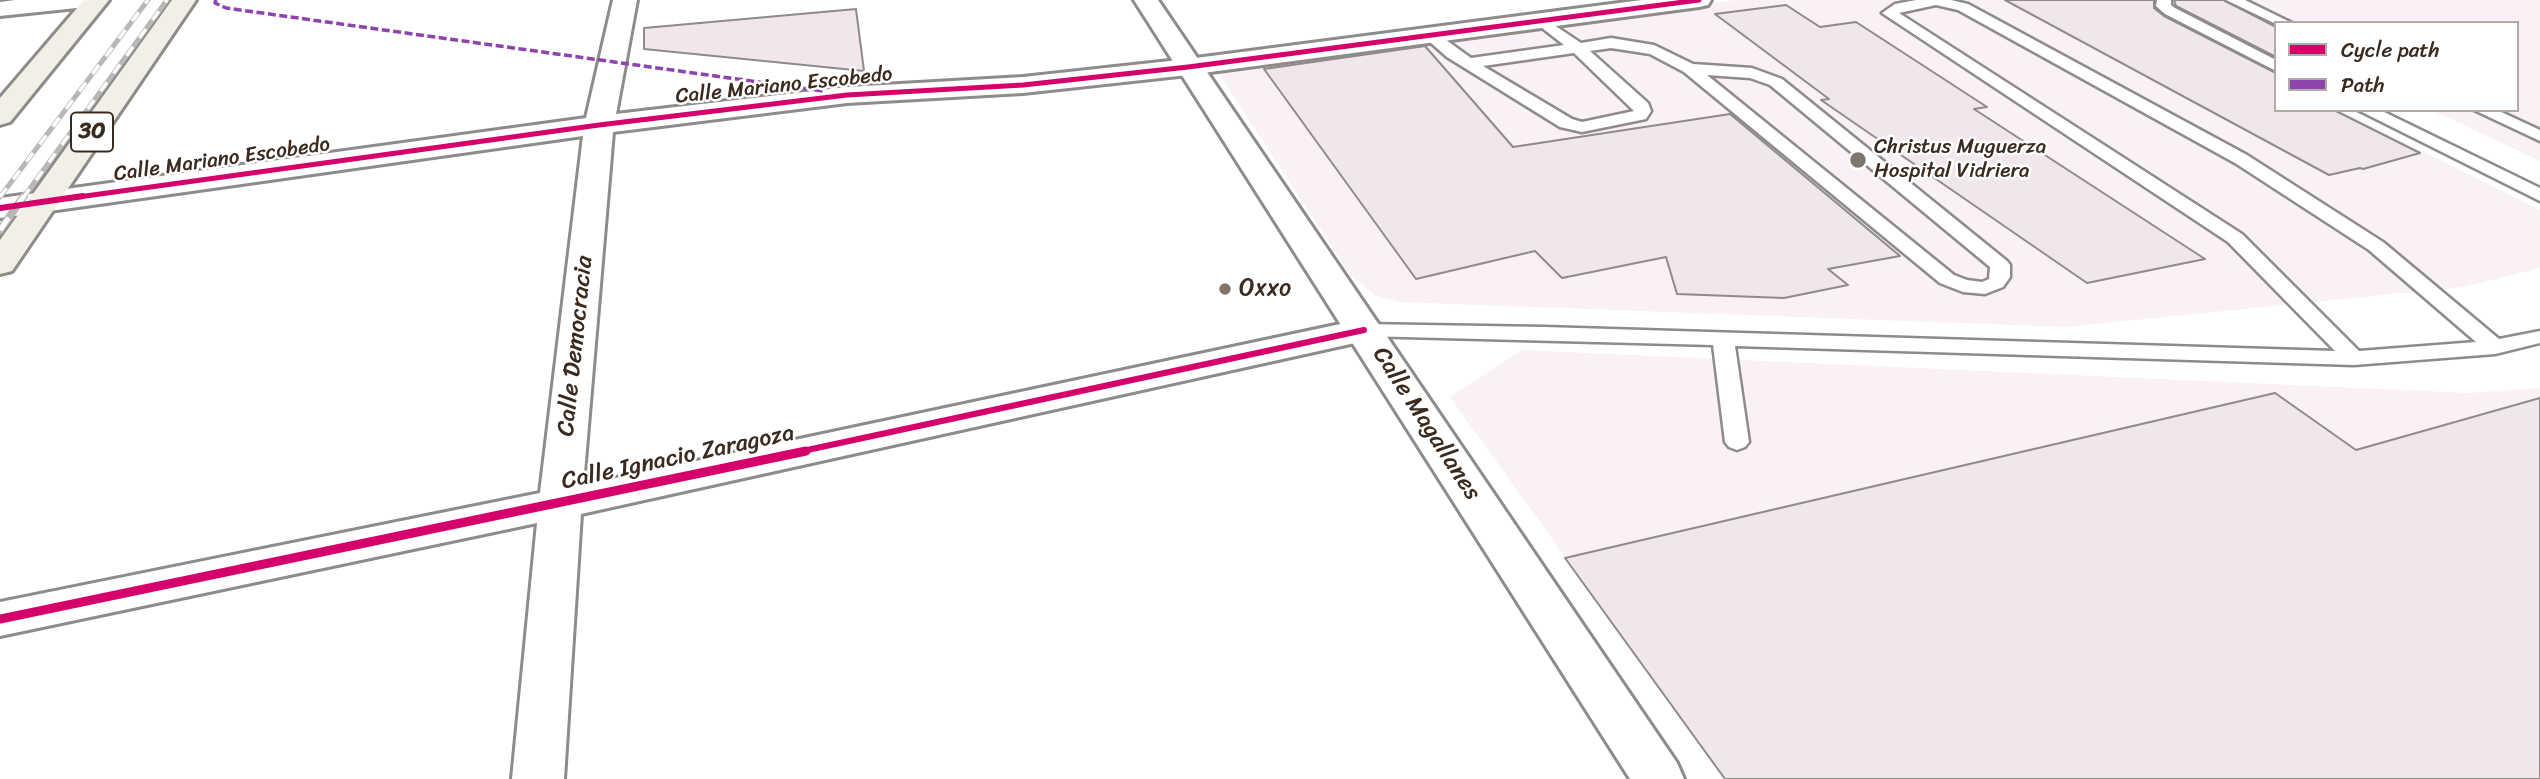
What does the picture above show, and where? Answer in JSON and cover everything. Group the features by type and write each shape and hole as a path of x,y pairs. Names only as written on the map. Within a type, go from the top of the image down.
{"main road":[{"path":"0,117 97,0"},
{"name":"30","path":"0,264 184,0"}],"street":[{"path":"0,9 86,0"},
{"name":"Calle Democracia","path":"538,779 560,504 599,125 625,0"},
{"name":"Calle Magallanes","path":"1146,0 1658,779"},
{"name":"Calle Mariano Escobedo","path":"0,208 599,125 848,95 1023,85 1188,67 1542,21 1650,3 1699,0"},
{"name":"Calle Ignacio Zaragoza","path":"0,619 560,504 1364,330"}],"lane":[{"path":"2164,0 2163,6 2170,11 2274,65"},
{"path":"2233,0 2280,21"},
{"path":"2354,358 2263,264 2211,221 1889,13 1936,1 1981,15 2241,159 2316,205 2417,278 2495,347"},
{"path":"1430,35 1469,63 1573,125 1582,127 1640,115 1642,107 1577,47 1542,21"},
{"path":"1469,63 1611,43 1643,46 1690,69 1947,279 1963,286 1986,288 1996,283 2000,277 2000,265 1776,82 1752,73 1690,69"},
{"path":"2370,112 2540,195"},
{"path":"2486,112 2540,136"},
{"path":"1364,330 1723,338 2354,358 2495,347 2540,337"},
{"path":"1723,338 1737,442"}],"shaded area":[{"name":"Christus Muguerza Hospital Vidriera","path":"1735,0 2120,0 2274,109 2274,112 2344,112 2540,210 2540,268 2463,287 2066,327 1400,302 1376,296 1351,276 1217,71"},
{"path":"2197,0 2540,0 2540,161 2436,112 2519,112 2519,21 2274,21 2274,36"},
{"path":"1522,350 2468,393 2540,388 2540,779 1725,779 1450,397"}],"building":[{"path":"2005,0 2154,0 2154,8 2164,16 2274,72 2274,112 2338,112 2420,153 2363,169 2329,175"},
{"path":"2174,0 2224,0 2274,26 2274,56 2176,6"},
{"path":"1786,5 1820,27 1856,22 1987,107 1974,109 2205,259 2087,283 1821,100 1829,99 1715,14"},
{"path":"856,9 864,71 644,49 644,28"},
{"path":"1425,46 1513,147 1730,114 1900,256 1828,269 1848,285 1784,298 1677,294 1666,257 1562,278 1535,251 1416,279 1264,69"},
{"path":"2275,393 2356,450 2540,398 2540,779 1725,779 1565,558"}],"railway":[{"path":"0,197 148,0"},
{"path":"23,198 167,0"},
{"path":"0,230 24,196"}],"marked path":[{"path":"216,0 215,3 226,8 823,91"}],"cycle path":[{"path":"0,208 599,125 847,95 1023,85 1188,67 1699,0"},
{"path":"0,619 560,504 1364,330"}],"place":[{"name":"Christus Muguerza Hospital Vidriera","path":"1858,160"},
{"name":"Oxxo","path":"1225,289"}]}
